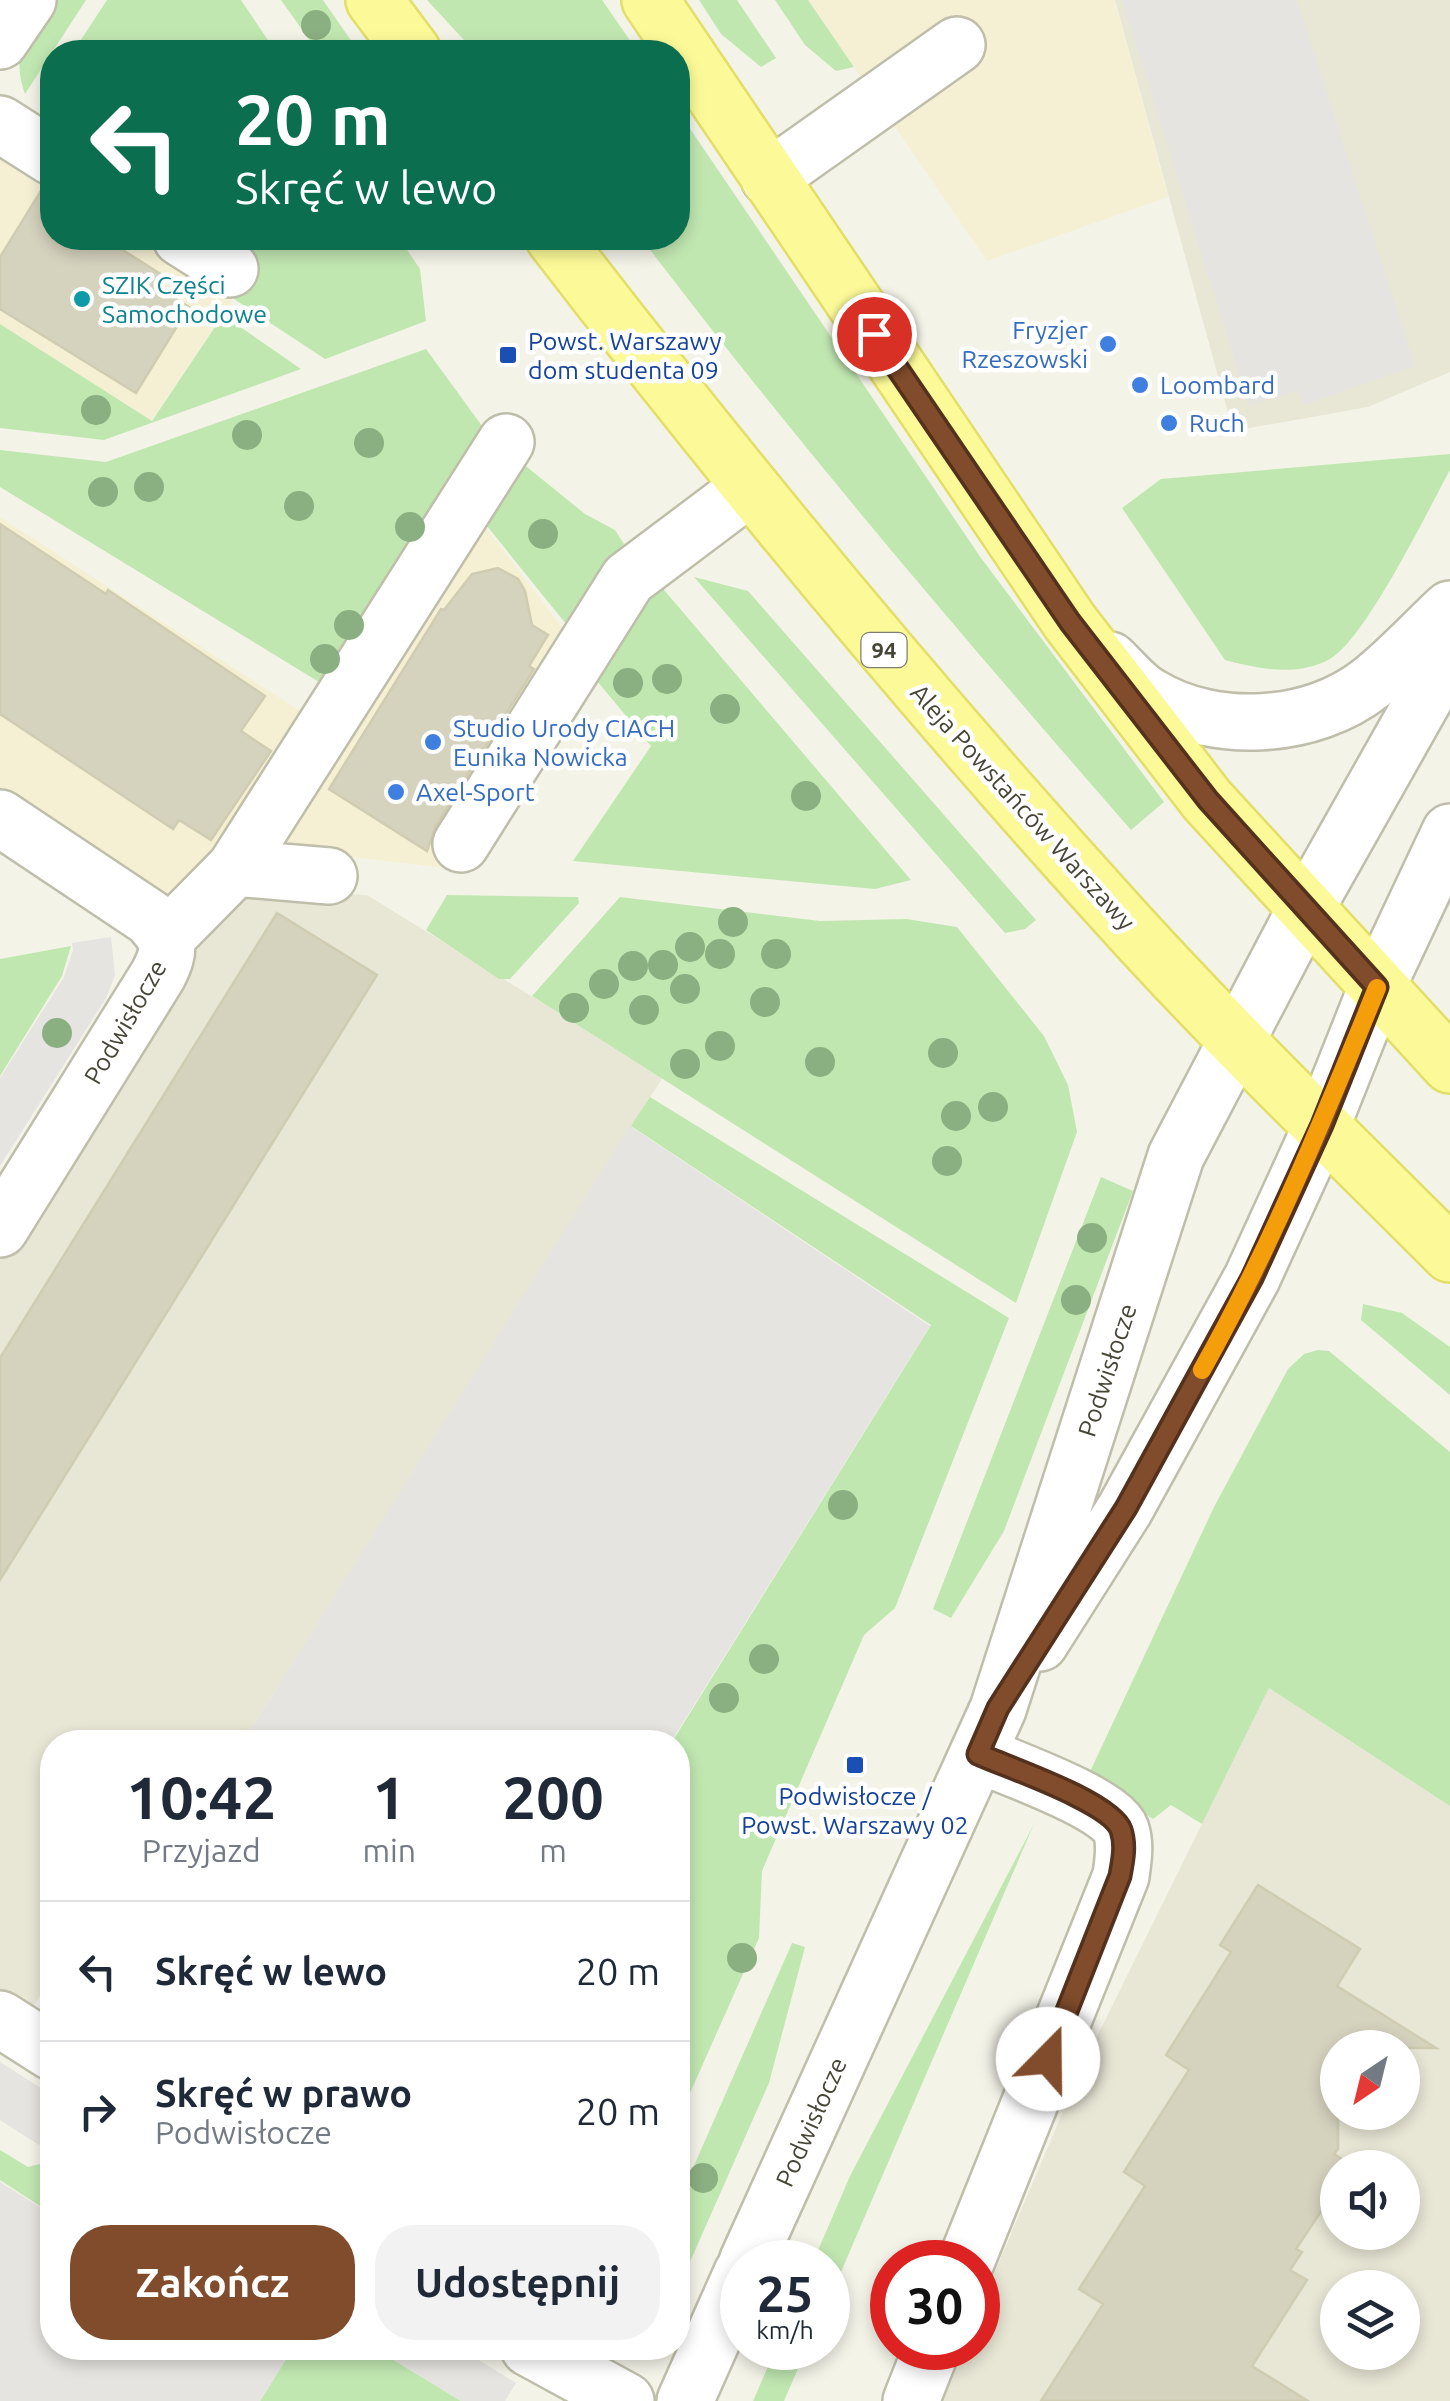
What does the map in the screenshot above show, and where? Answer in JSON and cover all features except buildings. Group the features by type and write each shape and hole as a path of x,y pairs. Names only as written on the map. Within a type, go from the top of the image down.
{"main road":[{"path":"374,0 404,40"},
{"path":"650,0 677,40"},
{"path":"690,60 1070,622 1208,800 1450,1066"},
{"name":"Aleja Powstańców Warszawy","path":"563,250 749,488 935,711 1120,918 1450,1254"}],"street":[{"path":"0,41 28,0"},
{"path":"769,178 958,46"},
{"path":"0,124 40,150"},
{"path":"201,250 230,268"},
{"path":"166,938 235,868 506,442"},
{"path":"462,844 628,579 749,488"},
{"path":"1070,622 1150,696 1202,716 1250,724 1326,710 1369,685 1450,608"},
{"name":"Podwisłocze","path":"757,2240 988,1731 1176,1156 1305,910 1450,653"},
{"name":"Podwisłocze","path":"0,818 130,903 163,930 166,938 164,964 158,975 0,1229"},
{"name":"Podwisłocze","path":"988,1731 1135,1492 1252,1278 1322,1125 1377,987 1450,832"},
{"path":"235,868 329,876"},
{"path":"975,2240 1120,1876 1124,1850 1120,1826 1102,1808 988,1731"},
{"path":"0,2019 40,2044"},
{"path":"685,2401 720,2322"},
{"path":"550,2360 626,2401"},
{"path":"910,2401 923,2370"}],"shaded area":[{"path":"808,0 1115,0 1168,197 987,261"},
{"path":"1115,0 1450,0 1450,372 1368,407 1233,431"},
{"path":"1122,0 1297,0 1415,366 1304,405 1298,390 1249,406"},
{"path":"0,156 40,181 40,250 152,250 233,299 151,421 0,324"},
{"path":"475,513 595,671 473,871 298,851 271,833"},
{"path":"0,517 316,721 204,891 166,908 0,798"},
{"path":"236,889 367,895 663,1077 251,1730 40,1730 40,1996 31,2009 0,1989 0,1260"},
{"path":"111,937 115,975 106,998 0,1166 0,1078 64,977 72,943"},
{"path":"630,1126 930,1326 678,1730 251,1730"},
{"path":"1269,1688 1450,1806 1450,2401 939,2401 952,2370 1000,2370 1000,2259 1082,2067"},
{"path":"0,2062 40,2087 40,2143 0,2120"},
{"path":"0,2182 40,2207 40,2360 285,2361 260,2401 0,2401"},
{"path":"394,2360 479,2360 516,2383 505,2401 461,2401"}],"green space":[{"path":"55,0 86,0 60,40 40,40 40,71 25,94 19,65 30,34"},
{"path":"107,0 241,0 268,40 81,40"},
{"path":"281,0 323,0 351,40 309,40"},
{"path":"427,0 602,0 630,40 464,40"},
{"path":"699,0 737,0 776,58 761,67 721,34"},
{"path":"775,0 808,0 854,67 836,71 805,45"},
{"path":"690,129 981,558 1164,802 1131,830 759,389 650,250 690,250"},
{"path":"216,250 407,250 420,269 426,321 325,359 234,299"},
{"path":"223,315 301,369 104,440 0,428 0,324 152,421"},
{"path":"426,349 493,441 332,690 0,487 0,450 106,462"},
{"path":"511,454 585,514 615,530 624,544 566,624 474,510"},
{"path":"1450,454 1450,470 1361,627 1330,659 1304,668 1264,668 1225,660 1122,508 1161,479"},
{"path":"653,577 911,880 875,889 573,861 651,746 597,681"},
{"path":"694,577 748,591 1036,920 1025,929 1005,933"},
{"path":"447,895 578,897 579,903 510,979 499,979 426,930"},
{"path":"620,897 820,921 906,919 957,927 1044,1036 1068,1085 1077,1132 1016,1303 532,996"},
{"path":"71,946 62,976 0,1076 0,959"},
{"path":"650,1097 1009,1318 895,1608 864,1635 762,1871 759,1938 690,2093 690,1730 679,1730 931,1325 631,1126"},
{"path":"1101,1177 1133,1191 1004,1531 951,1618 933,1609"},
{"path":"1363,1304 1402,1313 1450,1347 1450,1395 1361,1320"},
{"path":"1329,1351 1450,1452 1450,1806 1269,1688 1202,1824 1171,1805 1153,1819 1087,1778 1214,1507 1288,1369 1304,1354"},
{"path":"1034,1824 850,2251 850,2240 822,2240 850,2176"},
{"path":"792,1943 805,1947 769,2083 690,2262 690,2175"},
{"path":"0,2150 28,2167 40,2164 40,2206 0,2180"},
{"path":"286,2360 394,2360 461,2401 260,2401"},
{"path":"766,2370 797,2370 784,2401 753,2401"}],"slow traffic":[{"path":"1202,1370 1252,1278 1322,1125 1377,988"}],"place":[{"name":"SZIK Części Samochodowe","path":"82,299"},
{"name":"Fryzjer Rzeszowski","path":"1108,344"},
{"name":"Powst. Warszawy dom studenta 09","path":"508,355"},
{"name":"Loombard","path":"1140,385"},
{"name":"Ruch","path":"1169,423"},
{"name":"Studio Urody CIACH Eunika Nowicka","path":"433,742"},
{"name":"Axel-Sport","path":"396,792"},
{"name":"Podwisłocze / Powst. Warszawy 02","path":"855,1765"}],"route":[{"path":"874,334 1070,622 1208,800 1377,987 1322,1125 1252,1278 1126,1508 998,1708 978,1754 1102,1808 1120,1826 1124,1850 1120,1876 1048,2059"}]}
